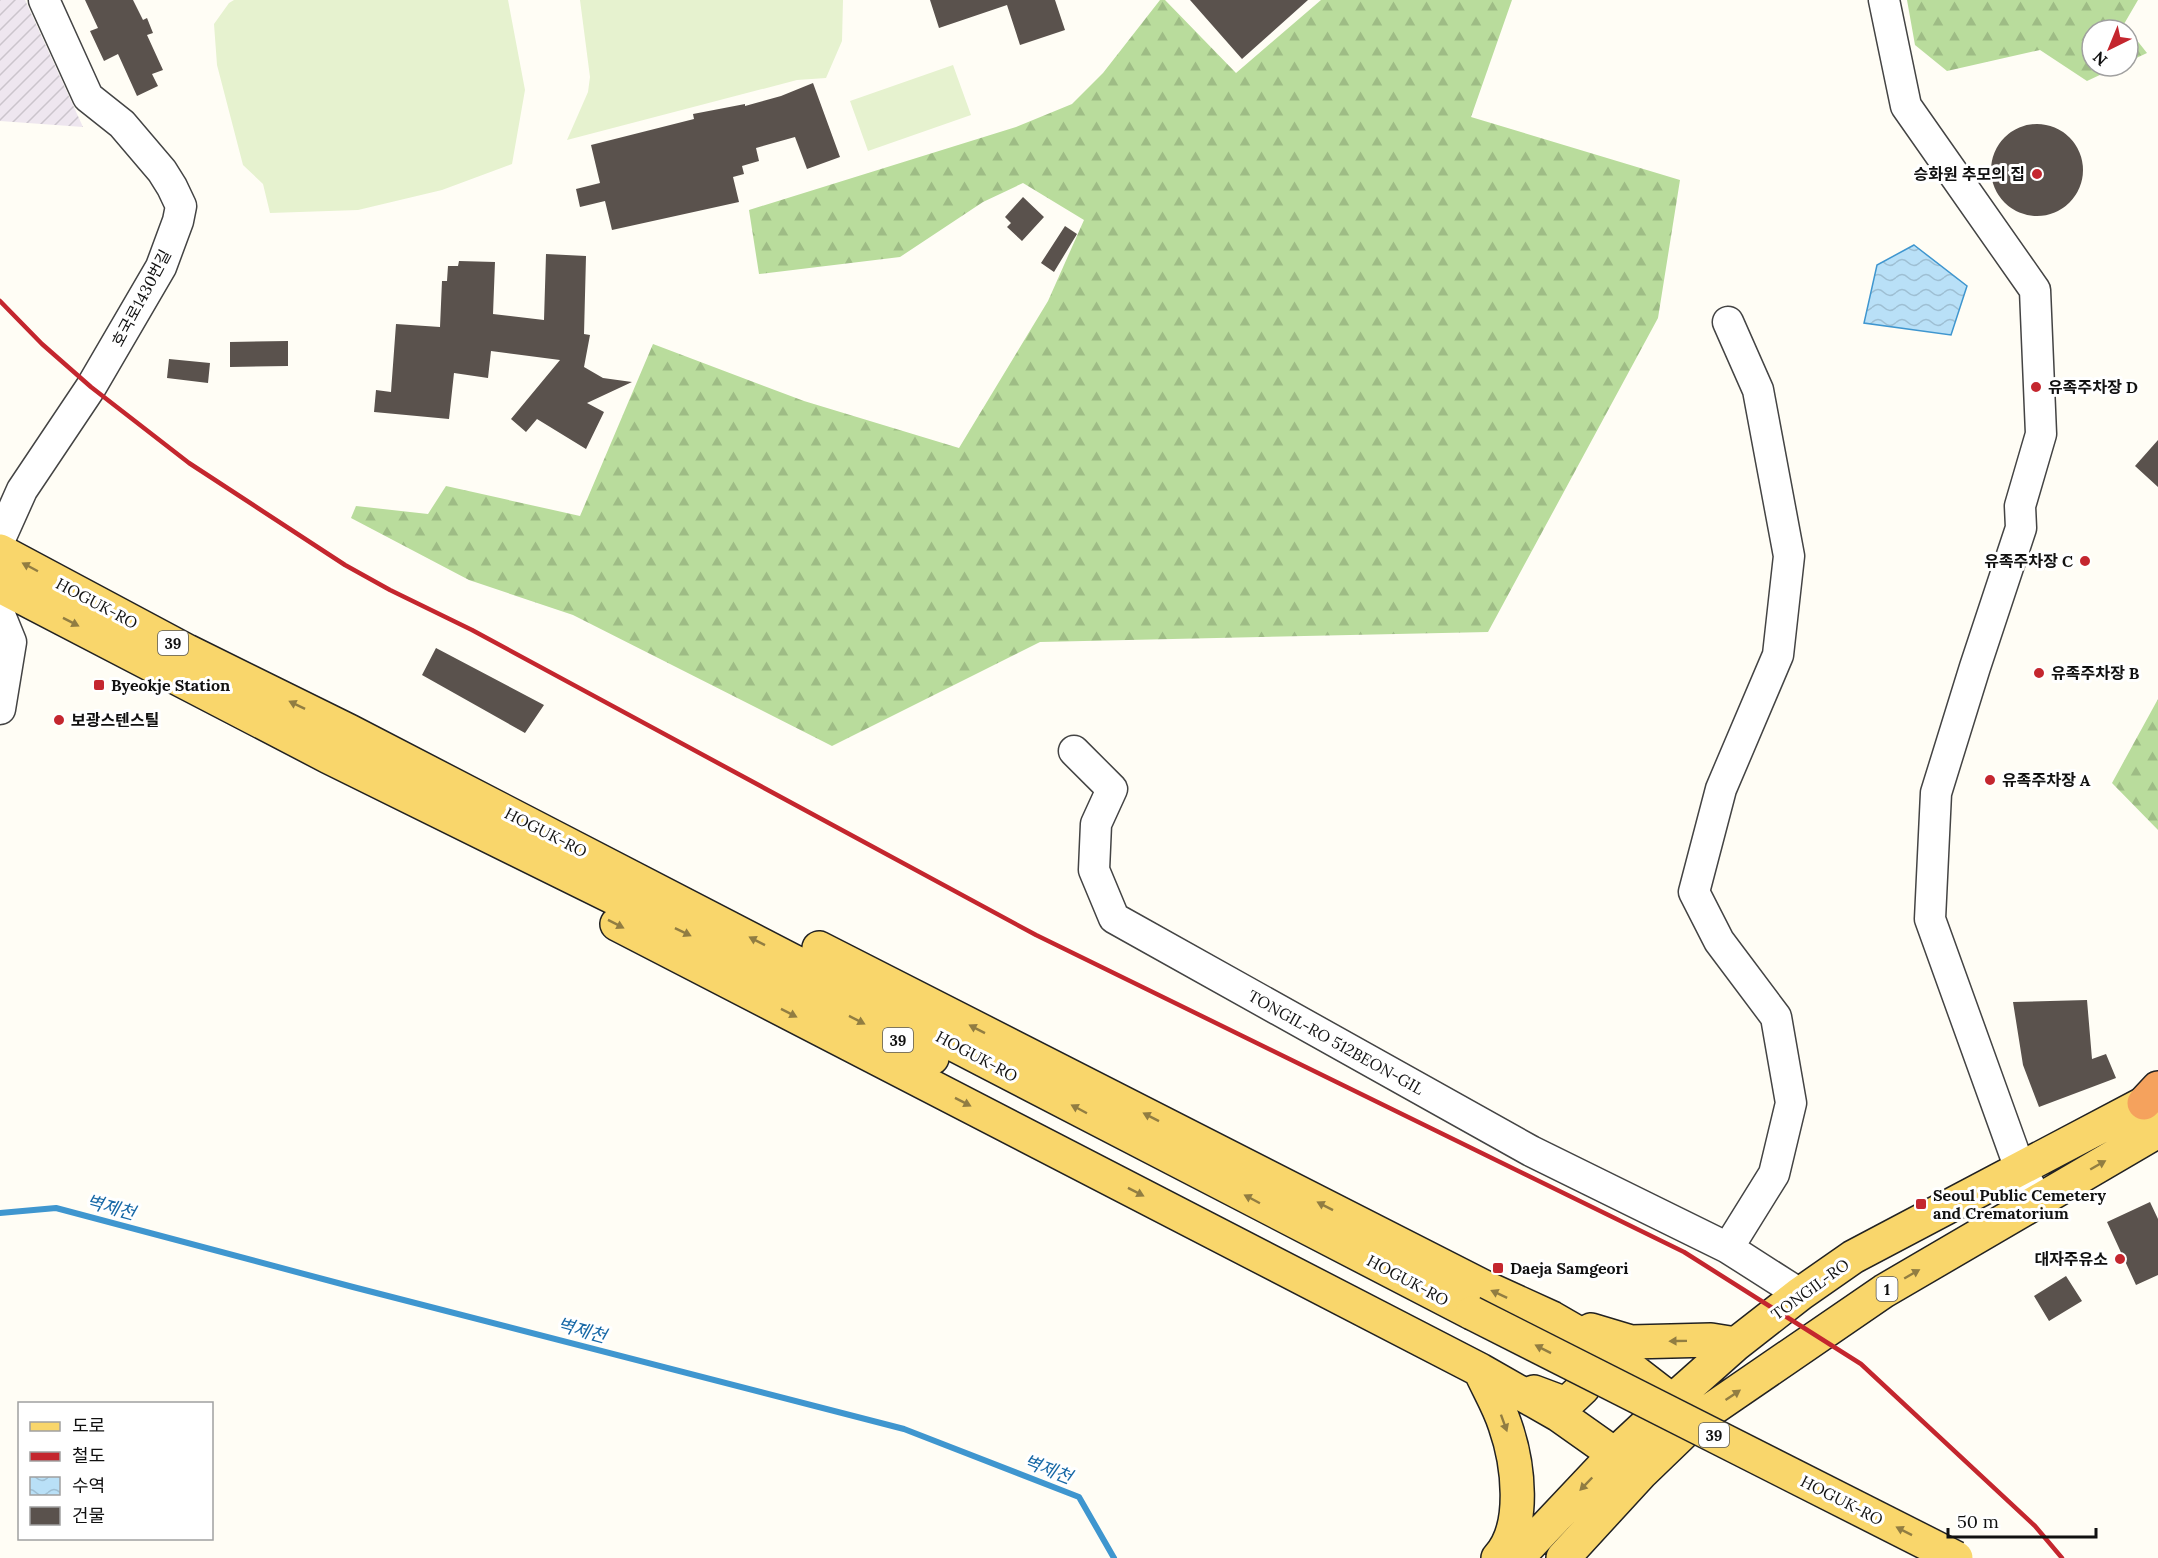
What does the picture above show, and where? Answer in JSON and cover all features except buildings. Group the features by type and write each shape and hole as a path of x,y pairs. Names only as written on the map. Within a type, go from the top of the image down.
{"main road":[{"name":"HOGUK-RO","path":"0,550 187,651 349,730 1908,1558"},
{"name":"HOGUK-RO","path":"0,586 329,757 1467,1322 1956,1558"},
{"path":"349,730 385,742 594,833 1484,1287 1552,1318 1604,1348 1684,1410"},
{"path":"329,757 565,897 1480,1370 1559,1415 1641,1473"},
{"name":"TONGIL-RO","path":"1563,1558 1641,1473 1684,1410 1736,1344 1800,1294 1854,1257 2020,1169 2155,1114"},
{"name":"TONGIL-RO","path":"1517,1558 1615,1454 1684,1410 2038,1200 2155,1114"},
{"path":"1552,1318 1631,1342 1711,1340 1736,1344"},
{"path":"1480,1370 1566,1404 1582,1388 1592,1366 1552,1318"},
{"path":"1480,1370 1505,1424 1517,1473 1515,1522 1506,1550 1498,1558"}],"street":[{"name":"호국로1430번길","path":"0,539 22,490 91,387 161,267 178,222 181,206 162,171 129,132 88,97 44,0"},
{"path":"1884,0 1906,106 2035,290 2041,434 2020,506 2022,528 1977,658 1936,793 1930,919 2020,1169 2038,1200"},
{"path":"1728,322 1758,390 1789,556 1778,655 1721,789 1694,892 1719,941 1776,1017 1791,1103 1774,1174 1728,1248"},
{"path":"0,615 11,642 0,710"},
{"name":"TONGIL-RO 512BEON-GIL","path":"1074,751 1112,789 1096,824 1094,870 1114,918 1531,1151 1728,1248 1800,1294"}],"shaded area":[{"path":"0,0 25,0 83,127 0,121"}],"green space":[{"path":"234,0 508,0 525,90 512,164 442,190 358,210 270,213 263,184 243,165 217,65 214,24 229,3"},
{"path":"580,0 843,0 842,41 826,78 797,80 567,140 588,92 590,77"},
{"path":"1160,0 1165,0 1236,73 1321,0 1512,0 1471,117 1680,180 1658,318 1488,632 1040,642 832,746 573,615 469,580 351,518 356,506 428,514 446,486 580,516 653,344 804,401 959,448 1048,301 1084,220 1023,183 983,202 900,257 759,274 749,210 1016,127 1072,104 1103,73"},
{"path":"1907,0 2138,0 2128,18 2080,18 2080,76 2040,50 1947,71 1915,45"},
{"path":"2140,44 2147,53 2140,56"},
{"path":"953,65 971,115 868,151 850,101"},
{"path":"2158,699 2158,830 2112,783"}],"water":[{"path":"1914,245 1967,286 1951,335 1864,323 1877,265"}],"waterway":[{"name":"벽제천","path":"0,1213 56,1208 904,1429 1079,1497 1114,1558"}],"railway":[{"path":"0,301 42,344 91,387 189,463 345,565 472,630 1036,935 1684,1252 1861,1364 2035,1526 2062,1558"}],"place":[{"name":"승화원 추모의 집","path":"2037,174"},
{"name":"유족주차장 D","path":"2036,387"},
{"name":"유족주차장 C","path":"2085,561"},
{"name":"유족주차장 B","path":"2039,673"},
{"name":"Byeokje Station","path":"99,685"},
{"name":"보광스텐스틸","path":"59,720"},
{"name":"유족주차장 A","path":"1990,780"},
{"name":"Seoul Public Cemetery and Crematorium","path":"1921,1204"},
{"name":"대자주유소","path":"2120,1259"},
{"name":"Daeja Samgeori","path":"1498,1268"}]}
